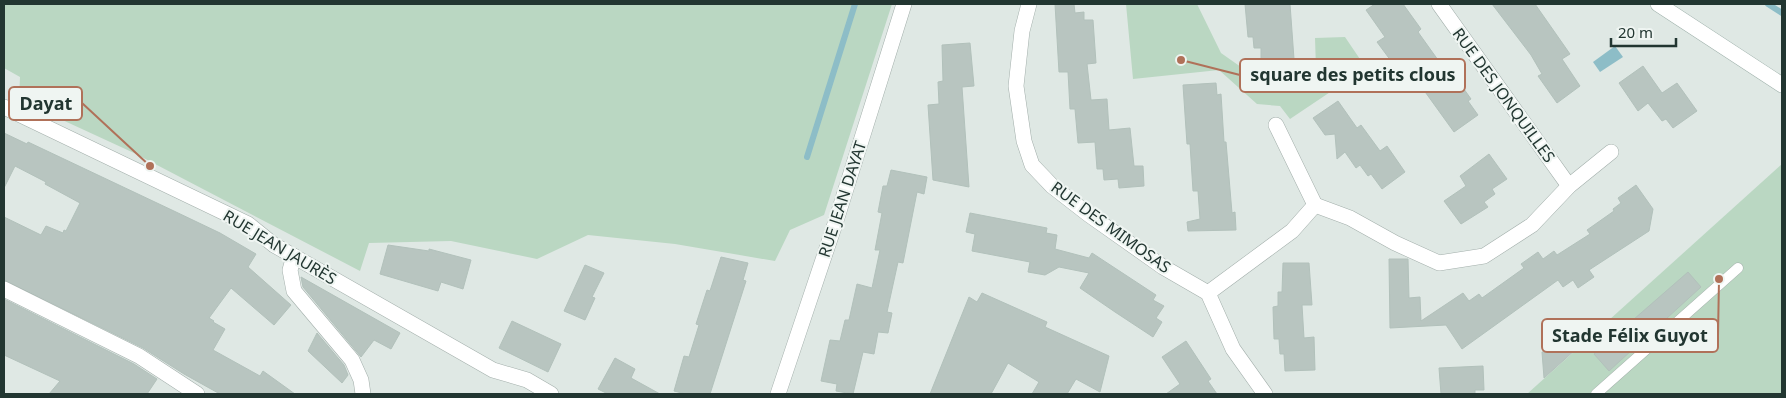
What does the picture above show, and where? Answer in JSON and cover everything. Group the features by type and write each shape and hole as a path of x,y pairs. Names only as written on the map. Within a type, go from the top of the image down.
{"street":[{"name":"RUE JEAN DAYAT","path":"778,394 830,240 904,4"},
{"name":"RUE DES MIMOSAS","path":"1029,4 1022,31 1016,86 1024,141 1032,165 1052,186 1088,214 1163,267 1208,293"},
{"name":"RUE DES JONQUILLES","path":"1438,4 1569,186"},
{"path":"1658,4 1782,85"},
{"name":"RUE JEAN JAURÈS","path":"4,107 248,224 265,240 493,370 527,380 552,394"},
{"path":"1276,125 1315,204 1350,218 1396,243 1439,263 1484,256 1532,225 1569,186 1610,152"},
{"path":"1265,394 1233,349 1208,293 1292,231 1315,204"},
{"path":"294,256 290,270 294,291 352,360 361,380 363,394"},
{"path":"4,289 139,356 192,393"}],"lane":[{"path":"1596,394 1738,268"}],"green space":[{"path":"4,4 892,4 824,215 790,230 775,261 675,244 588,235 537,259 451,241 369,243 360,271 134,153 19,100 20,77 4,68"},
{"path":"1126,4 1197,4 1221,53 1248,72 1316,69 1315,38 1345,37 1366,68 1290,119 1280,106 1257,104 1219,70 1133,79"},
{"path":"1782,164 1782,394 1527,394"}],"water":[{"path":"1615,46 1623,57 1600,72 1593,62"}],"building":[{"path":"1055,4 1074,4 1075,13 1084,12 1084,20 1093,20 1096,63 1087,64 1091,100 1107,99 1109,130 1130,128 1134,166 1143,166 1144,186 1119,188 1118,179 1104,180 1103,169 1097,169 1095,142 1078,143 1075,109 1070,109 1068,72 1059,72"},
{"path":"1245,4 1290,4 1294,59 1261,60 1261,48 1254,48 1253,37 1248,37"},
{"path":"1375,4 1403,4 1421,29 1418,32 1451,78 1454,75 1471,99 1468,101 1478,115 1454,132 1405,64 1397,69 1377,42 1385,37 1366,10"},
{"path":"1492,4 1535,4 1570,54 1562,59 1580,86 1557,103 1538,76 1542,74 1531,55"},
{"path":"970,43 974,86 962,87 969,187 933,180 928,105 939,104 938,82 943,81 942,45"},
{"path":"1643,66 1662,93 1677,83 1697,111 1673,128 1666,119 1662,121 1648,103 1638,111 1619,83"},
{"path":"1216,83 1217,95 1221,94 1224,142 1226,142 1232,213 1235,212 1236,230 1188,231 1187,222 1200,219 1198,191 1193,191 1190,144 1187,144 1183,85"},
{"path":"1338,101 1357,128 1361,125 1380,151 1387,146 1405,172 1382,189 1371,174 1368,176 1360,165 1356,168 1345,152 1337,159 1335,134 1325,135 1313,118"},
{"path":"4,133 27,144 28,142 220,233 256,254 248,267 291,305 274,325 231,288 209,318 225,329 213,350 260,376 263,371 295,394 220,394 143,348 4,280 4,217 41,235 46,226 63,233 64,230 66,231 80,203 15,166 4,188"},
{"path":"1489,154 1507,179 1492,189 1495,194 1484,202 1488,207 1461,224 1444,201 1466,186 1460,176"},
{"path":"891,170 927,177 924,194 917,192 903,263 898,262 887,312 892,313 888,333 878,332 874,354 863,352 853,394 836,391 837,384 821,381 830,340 840,341 845,320 849,320 857,284 872,288 880,250 875,250 882,213 878,212 883,186 887,186"},
{"path":"1636,185 1653,209 1649,231 1589,270 1594,277 1578,288 1573,280 1563,287 1558,280 1462,349 1446,325 1390,328 1389,259 1408,259 1409,298 1420,297 1421,321 1463,293 1469,301 1479,294 1482,298 1524,268 1521,264 1538,252 1543,259 1554,251 1557,255 1590,234 1587,230 1614,211 1613,209 1621,203 1618,198"},
{"path":"970,213 1047,228 1046,233 1057,235 1055,249 1089,258 1092,253 1156,295 1153,300 1164,306 1156,318 1162,322 1153,337 1080,288 1089,273 1059,267 1045,275 1028,272 1030,262 972,251 975,234 966,232"},
{"path":"388,245 429,251 429,249 471,260 463,289 441,282 438,291 380,274"},
{"path":"721,257 748,263 743,280 746,281 710,394 686,394 674,391 684,356 689,357 699,325 696,324 707,290 710,291"},
{"path":"1283,263 1309,263 1312,305 1302,305 1304,338 1314,337 1315,370 1285,371 1284,354 1280,354 1279,339 1274,339 1273,307 1278,306 1278,292 1282,292"},
{"path":"585,265 604,273 592,297 595,298 585,320 564,311"},
{"path":"1688,272 1701,287 1609,371 1594,354"},
{"path":"301,277 400,333 391,349 374,340 361,357 303,287"},
{"path":"982,293 1047,322 1045,327 1109,356 1100,392 1076,379 1067,394 1032,394 1039,382 1008,363 991,394 930,394 969,297 977,302"},
{"path":"4,299 134,364 157,379 147,394 49,394 60,381 4,355"},
{"path":"512,321 561,344 548,372 499,348"},
{"path":"317,333 344,365 348,375 342,383 308,351"},
{"path":"1186,341 1211,379 1208,381 1217,394 1166,394 1180,384 1162,357"},
{"path":"1575,350 1544,378 1542,352"},
{"path":"615,358 635,369 631,378 660,394 608,394 598,389"},
{"path":"1483,366 1484,390 1475,390 1475,394 1441,394 1439,368"}],"waterway":[{"path":"807,157 855,4"},
{"path":"1768,4 1782,13"}],"place":[{"name":"square des petits clous","path":"1181,60"},
{"name":"Dayat","path":"150,166"},
{"name":"Stade Félix Guyot","path":"1719,279"}]}
